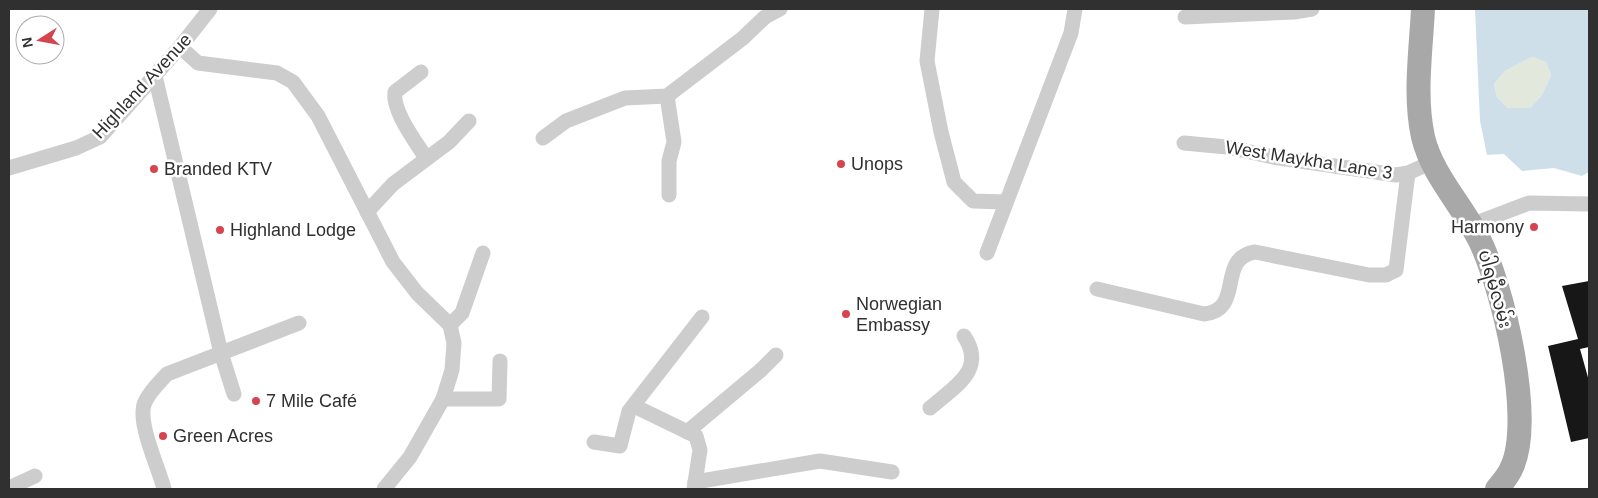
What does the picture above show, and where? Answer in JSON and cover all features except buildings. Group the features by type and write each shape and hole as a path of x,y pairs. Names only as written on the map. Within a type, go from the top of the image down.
{"main road":[{"name":"ပါရမီလမ်း","path":"1423,9 1420,107 1423,137 1432,162 1479,239 1491,268 1505,317 1519,408 1518,443 1512,467 1497,489"}],"street":[{"name":"Highland Avenue","path":"9,168 76,148 100,137 180,47 210,9"},
{"path":"543,138 566,121 625,98 667,96 743,38 765,17 780,9"},
{"path":"932,9 927,61 941,132 954,182 973,201 1006,202"},
{"path":"987,253 1071,33 1075,9"},
{"path":"1185,17 1294,12 1312,9"},
{"path":"180,47 198,63 277,73 293,82 318,116 392,262 417,293 450,325 454,342 452,370 443,399 410,457 384,489"},
{"path":"420,72 395,92 394,99 410,133 426,158"},
{"path":"155,76 221,353 234,394"},
{"path":"667,96 674,142 670,162 669,195"},
{"path":"367,212 393,184 449,142 469,121"},
{"name":"West Maykha Lane 3","path":"1184,143 1227,147 1273,157 1396,175 1408,173 1432,162"},
{"path":"1096,289 1204,314 1216,313 1225,305 1236,262 1244,254 1255,252 1369,275 1386,275 1396,270 1408,173"},
{"path":"1471,225 1528,203 1589,204"},
{"path":"450,325 462,313 482,253"},
{"path":"594,442 620,446 629,411 702,317"},
{"path":"164,489 143,420 144,404 153,390 167,374 299,323"},
{"path":"930,408 971,370 973,354 964,336"},
{"path":"692,434 776,355"},
{"path":"443,399 498,399 500,361"},
{"path":"634,406 692,434 700,450 694,486 820,461 892,472"},
{"path":"9,488 35,476"}],"shaded area":[{"path":"1475,9 1589,9 1589,172 1582,176 1554,168 1522,171 1504,154 1487,155 1480,121","holes":["1532,57 1546,62 1551,75 1542,95 1530,108 1508,108 1497,97 1494,84 1505,71"]},
{"path":"1532,57 1546,62 1551,75 1542,95 1530,108 1508,108 1497,97 1494,84 1505,71"}],"place":[{"name":"Unops","path":"841,164"},
{"name":"Branded KTV","path":"154,169"},
{"name":"Harmony","path":"1534,227"},
{"name":"Highland Lodge","path":"220,230"},
{"name":"Norwegian Embassy","path":"846,314"},
{"name":"7 Mile Café","path":"256,401"},
{"name":"Green Acres","path":"163,436"}]}
